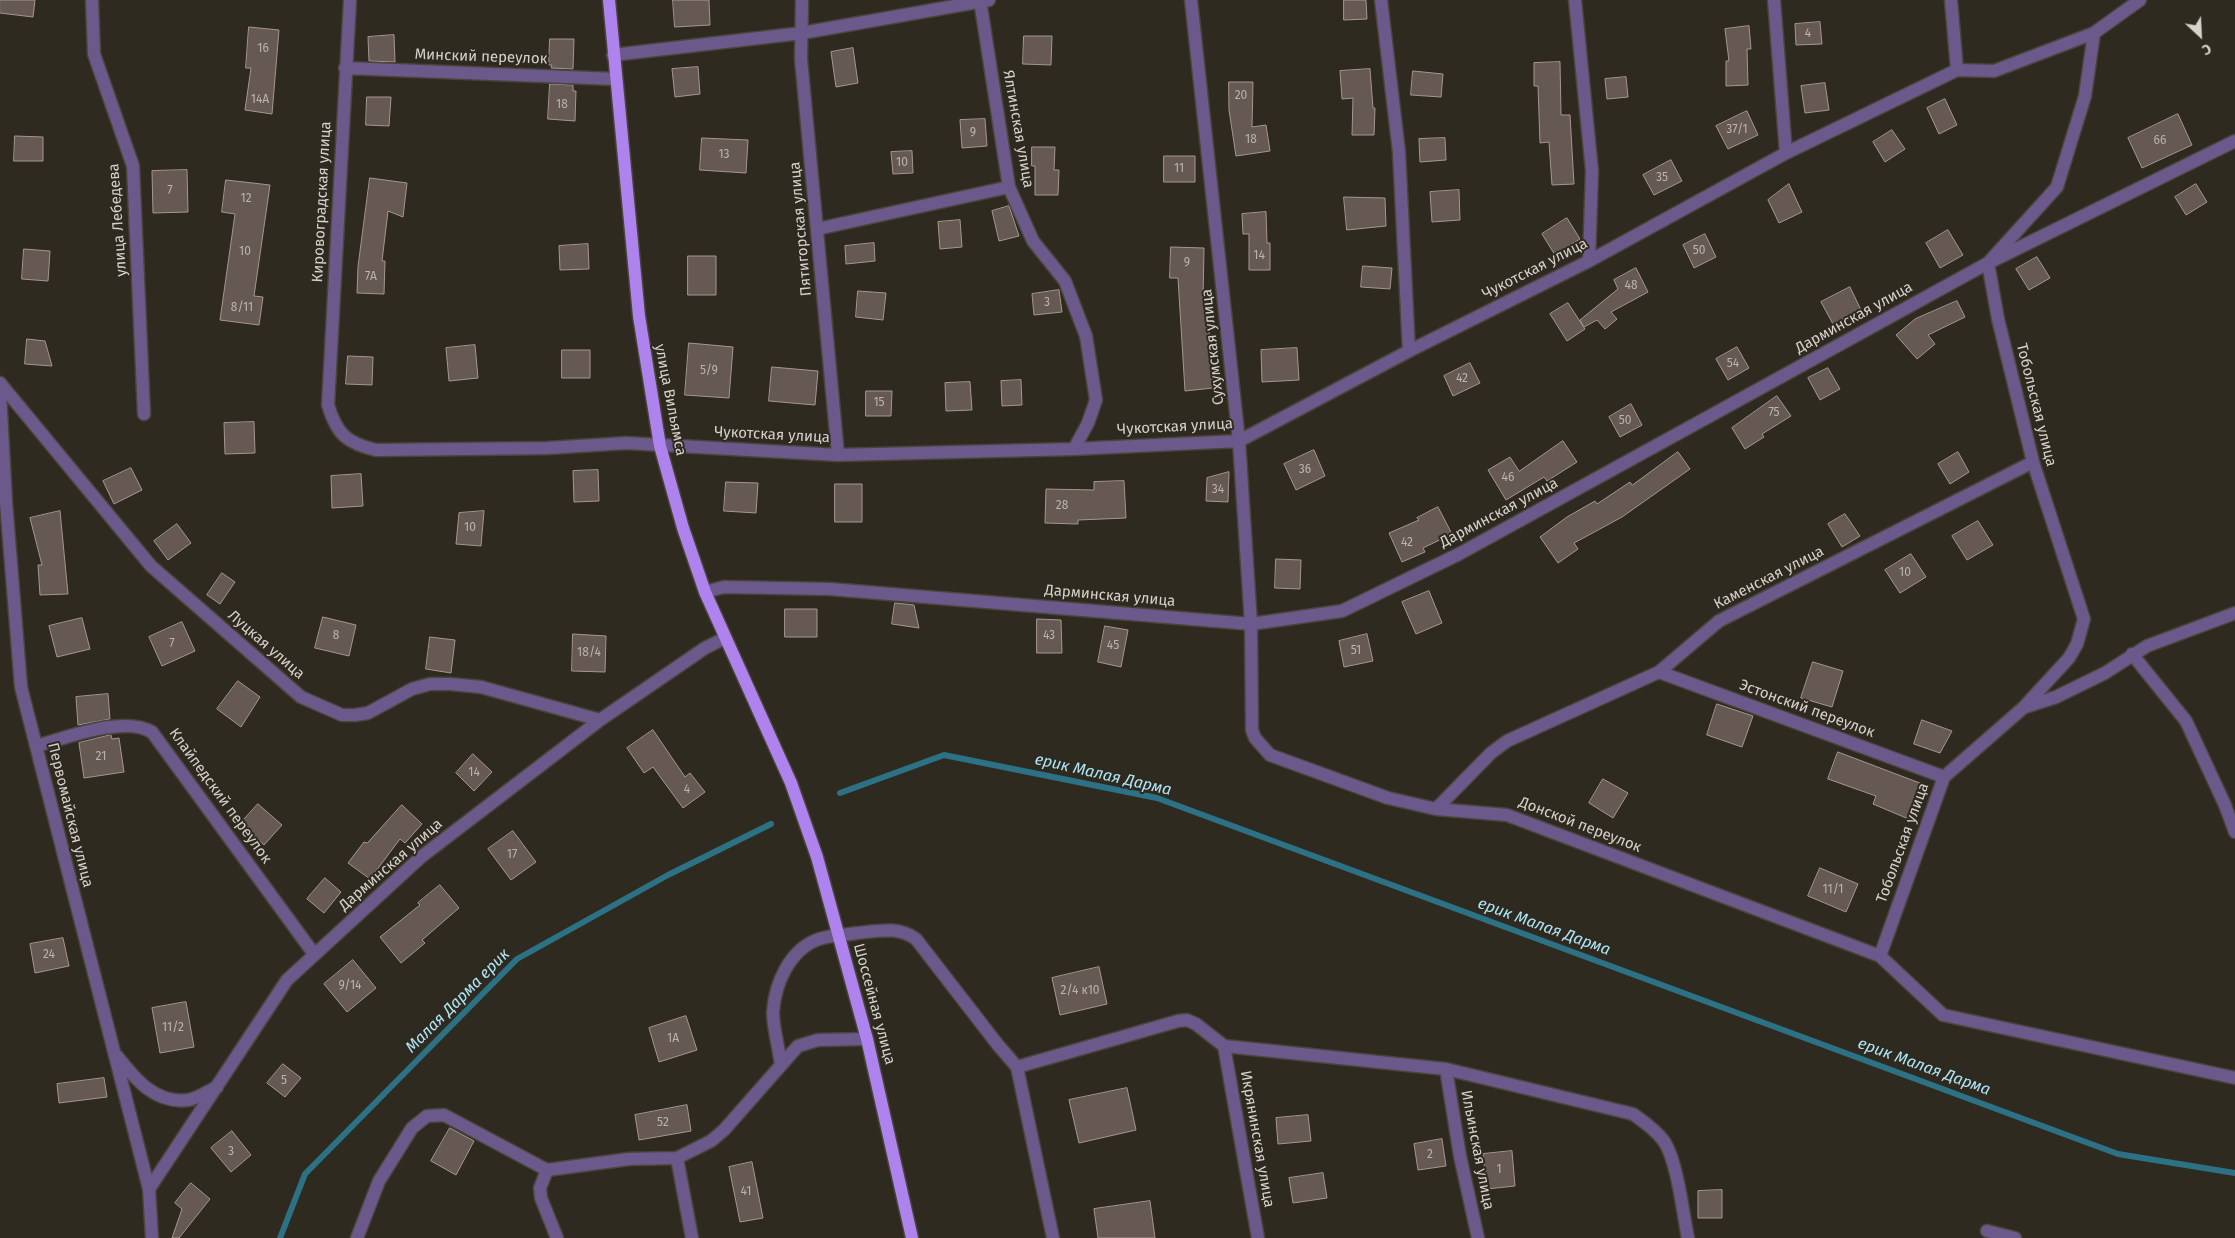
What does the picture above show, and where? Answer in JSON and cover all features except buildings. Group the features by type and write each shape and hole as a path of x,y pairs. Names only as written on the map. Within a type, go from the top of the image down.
{"main road":[{"name":"улица Вильямса","path":"608,0 639,316 660,446 683,528 705,592 791,783"},
{"name":"Шоссейная улица","path":"791,783 817,856 867,1038 912,1238"}],"street":[{"name":"улица Лебедева","path":"92,0 94,54 133,166 144,414"},
{"name":"Кировоградская улица","path":"328,406 350,0"},
{"name":"Пятигорская улица","path":"802,0 801,59 838,455"},
{"path":"613,55 802,32 983,0"},
{"name":"Ялтинская улица","path":"983,0 1009,187 1033,241 1065,281 1086,336 1096,400 1091,417 1074,449"},
{"name":"Сухумская улица","path":"1191,0 1239,441 1251,624 1252,722"},
{"path":"1382,0 1399,152 1409,351"},
{"path":"1575,0 1592,171 1589,261"},
{"path":"1774,0 1786,153"},
{"path":"1950,0 1957,70 1994,71 2094,34 2140,0"},
{"path":"1988,263 2057,187 2086,96 2094,34"},
{"name":"Минский переулок","path":"345,68 615,79"},
{"name":"Чукотская улица","path":"328,406 340,433 355,445 376,450 548,448 626,443 838,455 1074,449 1239,441 1409,351 1589,261 1786,153 1957,70"},
{"name":"Дарминская улица","path":"705,592 724,587 830,589 1251,624 1342,611 1459,554 1988,263 2235,141"},
{"path":"817,229 1009,187"},
{"name":"Тобольская улица","path":"1880,956 1944,777 2023,708 2069,658 2076,644 2084,618 2033,462 1998,318 1988,263"},
{"name":"Луцкая улица","path":"0,384 151,566 301,697 342,715 355,715 368,713 412,689 430,684 481,686 600,720"},
{"name":"Первомайская улица","path":"0,393 3,503 21,687 150,1189 152,1238"},
{"name":"Каменская улица","path":"1436,809 1491,753 1506,741 1659,672 1719,622 2033,462"},
{"path":"2023,708 2056,697 2105,673 2132,654 2235,613"},
{"name":"Дарминская улица","path":"150,1189 287,980 314,954 421,857 600,720 704,648 725,638"},
{"path":"2132,654 2186,721 2230,807 2235,832"},
{"name":"Эстонский переулок","path":"1659,672 1944,777"},
{"name":"Донской переулок","path":"1252,722 1255,738 1270,755 1388,798 1436,809 1506,814 1880,956"},
{"name":"Клайпедский переулок","path":"36,746 124,725 143,726 152,732 314,954"},
{"path":"781,1065 773,1014 779,981 790,962 803,946 820,938 839,935 892,930 906,932 916,939 998,1045 1017,1066 1052,1238"},
{"path":"1880,956 1943,1015 2235,1078"},
{"path":"1017,1066 1187,1020 1196,1024 1224,1046 1446,1069 1633,1114 1664,1140 1674,1168 1688,1238"},
{"path":"357,1238 379,1180 412,1128 427,1116 444,1115 547,1170 629,1158 677,1158 711,1141 737,1116 798,1046 808,1042 867,1038"},
{"name":"Икрянинская улица","path":"1224,1046 1258,1238"},
{"path":"114,1052 148,1092 168,1099 189,1100 217,1087"},
{"name":"Ильинская улица","path":"1446,1069 1460,1156 1478,1238"},
{"path":"677,1158 692,1238"},
{"path":"547,1170 540,1188 541,1198 557,1238"},
{"path":"1987,1231 2015,1238"}],"waterway":[{"name":"ерик Малая Дарма","path":"840,793 944,755 1157,798 2118,1154 2235,1173"},
{"name":"Малая Дарма ерик","path":"280,1238 305,1174 517,959 668,875 771,824"}]}
